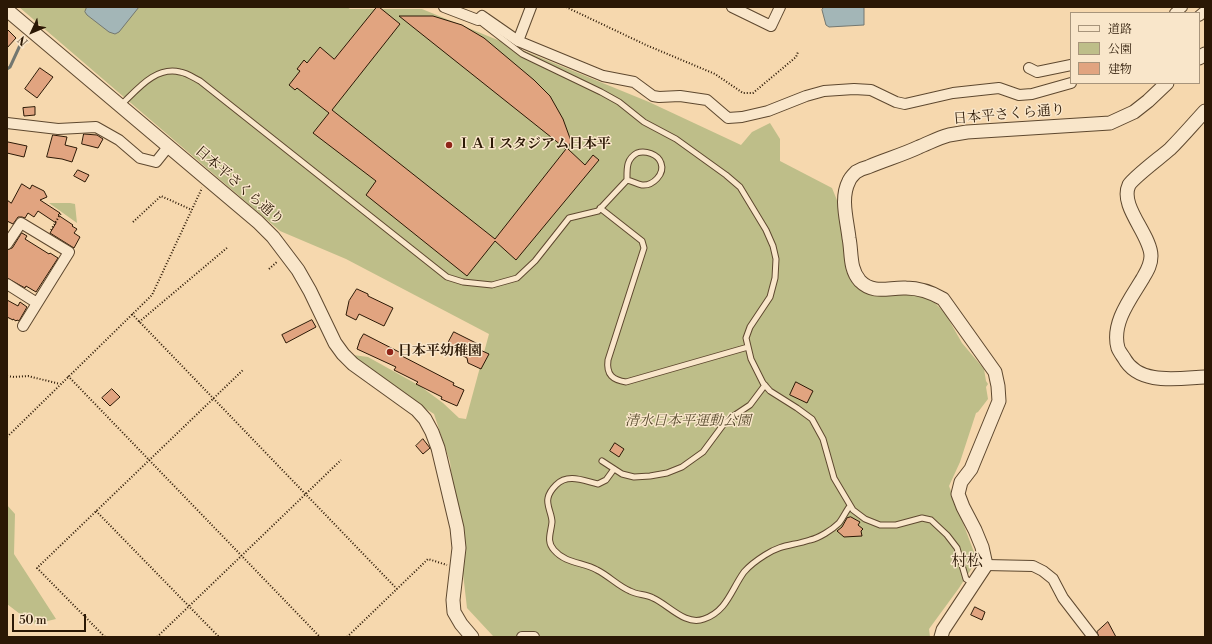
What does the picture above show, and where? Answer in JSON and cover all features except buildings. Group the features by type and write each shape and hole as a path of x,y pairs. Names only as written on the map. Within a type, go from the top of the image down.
{"street":[{"path":"444,7 478,20 482,16 518,41 603,76 634,82 653,96 660,98 680,96 707,100 728,118 742,117 768,111 806,96 824,91 854,89 871,90 896,102 905,104 953,93 999,88 1019,95 1032,94 1070,83"},
{"path":"518,41 531,7"},
{"path":"732,7 771,26 780,7"},
{"name":"日本平さくら通り","path":"7,10 258,222 286,253 298,270 310,291 335,343 343,354 353,364 417,410 425,420 432,432 438,448 457,528 459,548 453,600 454,612 461,624 472,637"},
{"path":"1029,68 1037,72 1070,65"},
{"name":"日本平さくら通り","path":"986,565 977,536 958,494 961,482 971,469 999,401 995,372 943,299 931,292 917,289 871,289 859,280 850,258 850,242 845,210 845,189 849,180 856,172 919,147 932,140 967,132 1110,123 1134,112 1167,84"},
{"path":"1205,111 1170,149 1130,183 1126,192 1129,203 1147,240 1151,254 1150,266 1122,314 1116,331 1118,348 1127,364 1142,374 1148,377 1166,379 1205,377"},
{"path":"7,123 58,129 96,127 119,140 140,158 156,162 168,146"},
{"path":"7,244 21,223 69,252 23,326"},
{"path":"7,284 37,303"},
{"path":"941,637 942,630 986,565 1033,566 1043,571 1053,579 1063,598 1093,637"},
{"path":"522,637 534,637"}],"lane":[{"path":"478,20 522,54 619,102 644,122 676,139 740,187 766,230 773,246 776,259 775,278 770,297 750,327 746,338 751,359 763,383 770,391 797,408 812,420 823,439 834,478 853,510 865,519 880,525 896,525 922,518 931,520 947,535 957,548 966,579 974,583"},
{"path":"120,105 154,75 167,72 181,72 200,81 447,277 463,282 492,285 517,278 535,261 569,218 598,211 627,180 627,166 632,156 640,152 648,152 656,156 661,162 661,172 657,180 650,184 642,185 627,180"},
{"path":"600,208 642,241 644,248 608,360 607,367 611,376 617,381 626,382 748,347"},
{"path":"602,461 622,474 634,477 667,473 682,467 702,452 726,421 750,405 765,385"},
{"path":"614,469 606,480 598,484 566,478 552,489 548,499 552,522 549,533 550,543 554,550 564,559 598,570 627,590 651,596 659,600 679,616 693,620 703,620 723,608 744,572 754,562 779,547 811,540 825,533 838,524 850,506"}],"path":[{"path":"566,7 646,45 715,74 743,93 753,93 796,58 798,52"},
{"path":"7,437 152,295 207,179"},
{"path":"133,222 161,196 192,210"},
{"path":"46,238 61,213"},
{"path":"139,322 228,247"},
{"path":"132,314 397,589"},
{"path":"105,637 37,568 243,370"},
{"path":"7,376 28,376 60,384"},
{"path":"68,376 320,637"},
{"path":"157,637 341,460"},
{"path":"96,511 219,637"},
{"path":"347,637 428,559 457,568"}],"green space":[{"name":"清水日本平運動公園","path":"19,7 347,7 350,9 375,9 379,7 381,9 422,9 649,102 741,145 752,132 770,123 780,139 780,161 832,188 841,210 850,275 902,293 928,296 945,313 962,343 984,369 988,384 986,387 988,399 976,413 960,462 949,486 977,560 959,588 929,629 930,637 545,637 521,634 514,637 493,636 467,608 450,462 434,414 378,378 353,355 368,357 420,386 443,403 459,418 466,419 489,334 346,259 280,231"},
{"path":"49,203 75,204 77,223"},
{"path":"7,505 15,514 14,554 56,619 35,624 7,604"}],"shaded area":[{"path":"87,7 139,7 119,32 115,34 109,32 87,15 85,12"},
{"path":"824,7 864,7 864,25 829,27 826,25 822,10"}],"waterway":[{"path":"7,69 10,67 22,41"}],"place":[{"name":"ＩＡＩスタジアム日本平","path":"449,145"},
{"name":"日本平幼稚園","path":"390,352"}],"district":[{"name":"村松","path":"967,562"}]}
